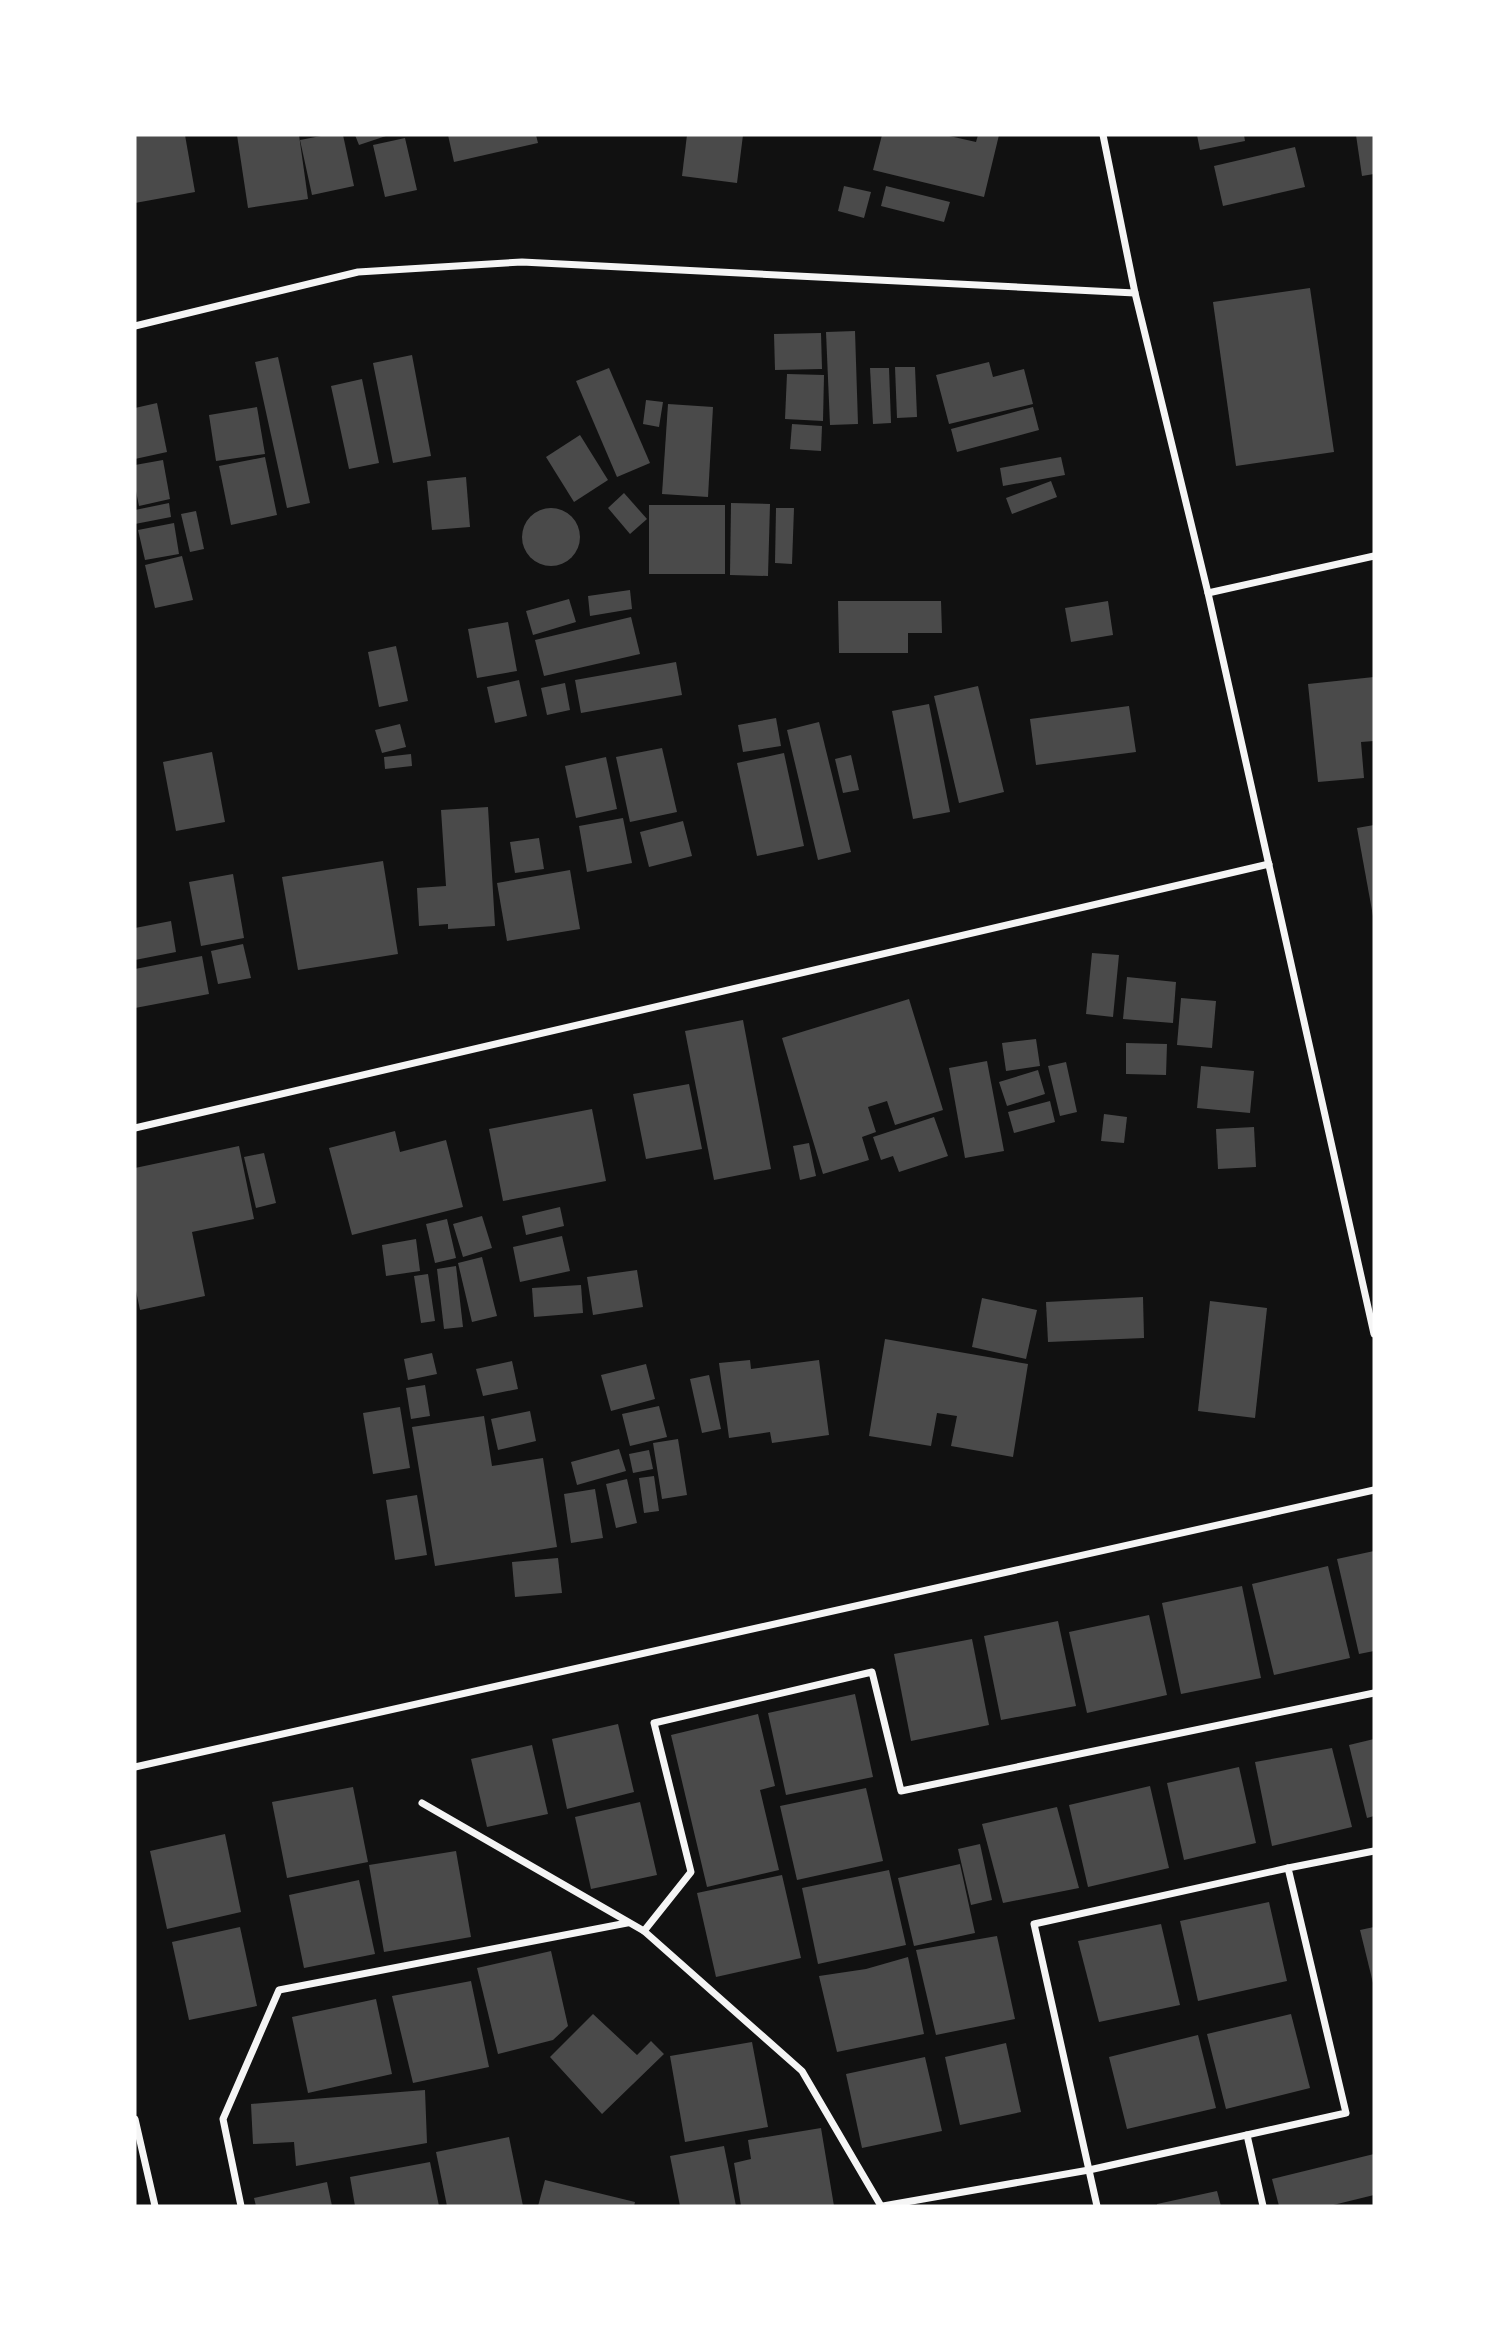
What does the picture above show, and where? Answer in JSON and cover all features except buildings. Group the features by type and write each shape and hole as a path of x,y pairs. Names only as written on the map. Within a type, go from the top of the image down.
{"street":[{"path":"1103,135 1135,293 1208,593 1374,1334"},
{"path":"135,326 358,272 522,262 1135,293"},
{"path":"1208,593 1374,556"},
{"path":"135,1128 1269,864"},
{"path":"135,1766 1374,1490"},
{"path":"645,1931 691,1872 654,1723 872,1672 901,1791 1374,1693"},
{"path":"422,1803 645,1931 802,2071 882,2206 1089,2170 1346,2113 1288,1868"},
{"path":"1097,2206 1034,1924 1374,1851"},
{"path":"241,2206 223,2119 279,1990 628,1923"},
{"path":"135,2119 155,2206"},
{"path":"1247,2135 1264,2206"}]}
